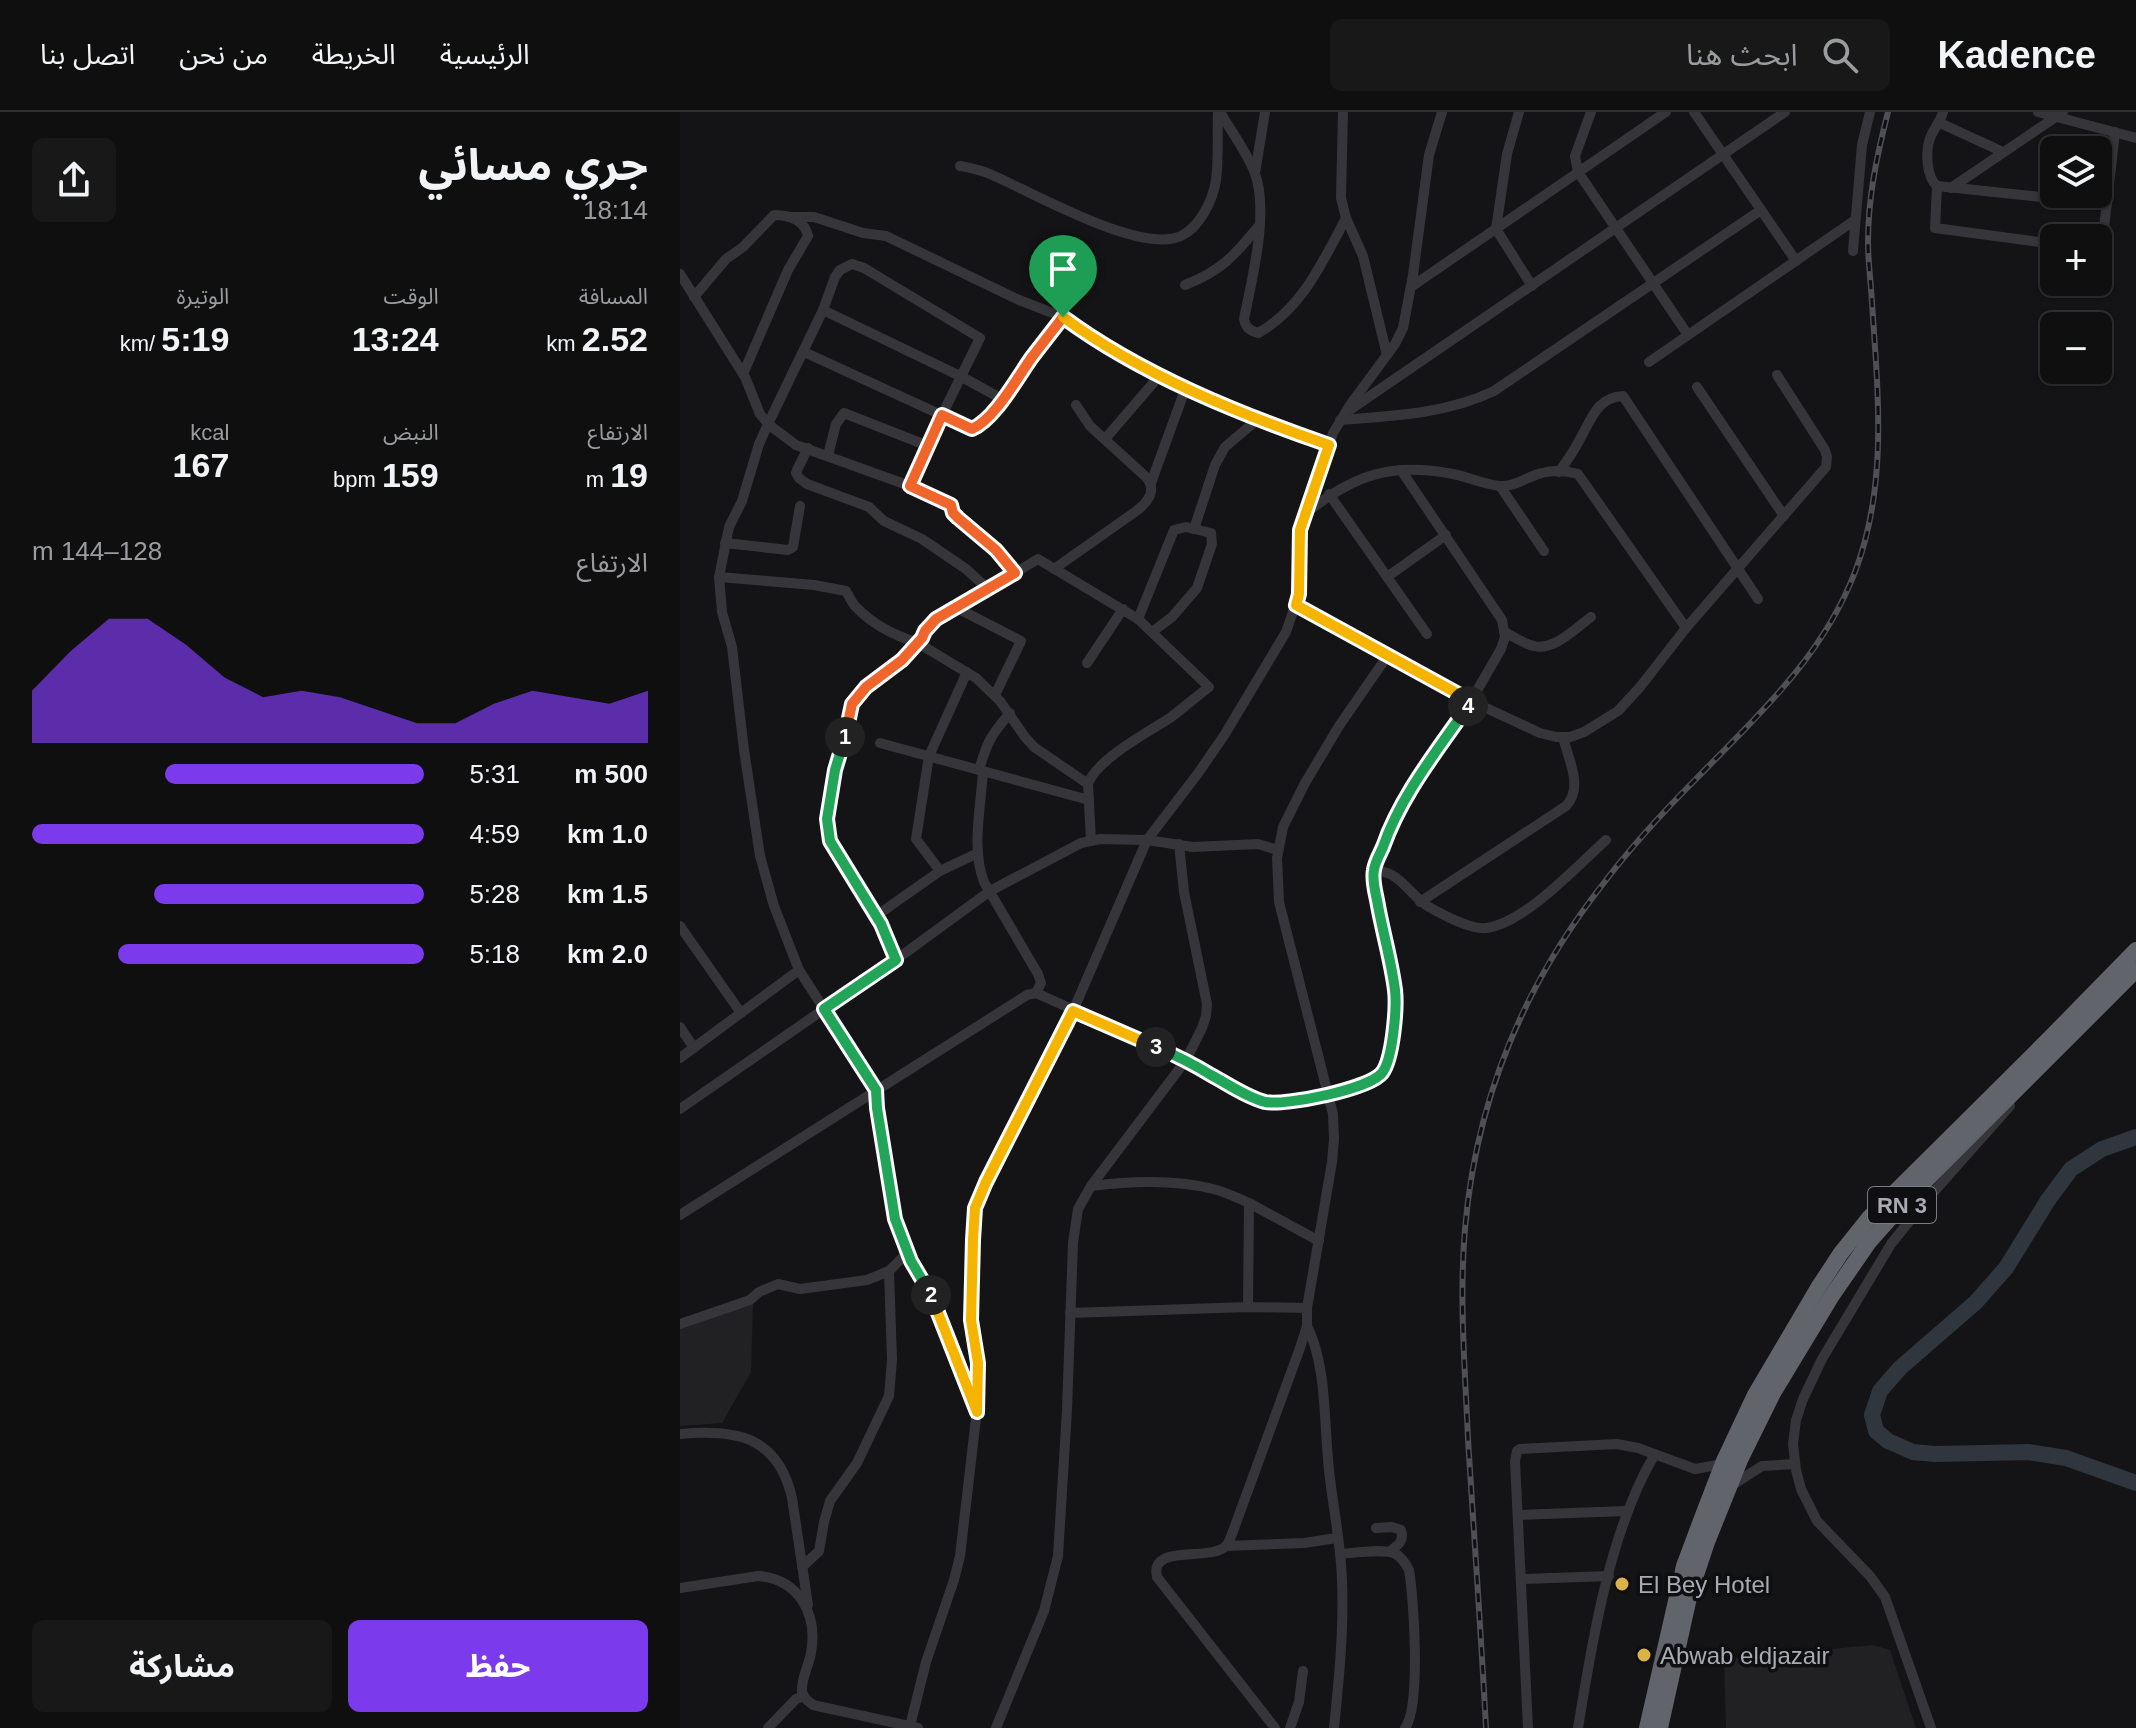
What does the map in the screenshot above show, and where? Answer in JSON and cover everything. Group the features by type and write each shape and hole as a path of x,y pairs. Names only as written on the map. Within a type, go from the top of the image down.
{"highway":[{"name":"RN 3","path":"1647,1728 1684,1566 1723,1464 1755,1395 1833,1265 1869,1218 2136,950"},
{"name":"RN 3","path":"1660,1728 1690,1593 1707,1542 1740,1460 1780,1380 1831,1297 1869,1242 1910,1196 2136,970"}],"street":[{"path":"960,166 986,172 1087,220 1126,233 1157,239 1171,238 1194,225 1210,200 1216,181 1219,112"},
{"path":"1219,112 1255,173"},
{"path":"1265,112 1255,173 1260,226 1244,319 1249,330 1258,333 1271,326 1297,301 1346,218"},
{"path":"1343,112 1341,198 1346,218 1363,256 1387,355"},
{"path":"680,1434 704,1432 751,1440 768,1451 783,1471 790,1487 809,1610 812,1646 802,1687 804,1696 813,1705 915,1727 926,1662 960,1556 977,1412 978,1363 971,1310 975,1208 1073,1011 1147,840 1225,734 1286,632 1299,594 1303,515 1329,445 1342,417 1395,344 1403,328 1429,155 1442,112"},
{"path":"1519,112 1507,154 1496,229 1532,286"},
{"path":"1591,112 1575,156 1578,172 1688,335"},
{"path":"1411,287 1663,112"},
{"path":"1694,112 1796,261"},
{"path":"1342,417 1785,112"},
{"path":"1853,251 1862,145 1870,112"},
{"path":"2038,112 2059,115 2136,138"},
{"path":"1951,188 2059,115"},
{"path":"2003,152 1942,118 1929,139 1931,181 1937,186 2040,197"},
{"path":"2112,159 2115,132"},
{"path":"1937,186 1935,228 2040,242"},
{"path":"1342,417 1436,410 1480,398 1761,210"},
{"path":"694,297 726,259 762,230 774,215 814,217 863,233 886,236 1019,300 1063,317 1089,336 1160,375 1258,419 1329,445"},
{"path":"743,374 788,270 808,236 806,228 790,217"},
{"path":"1649,362 1855,220"},
{"path":"1185,285 1218,270 1260,226"},
{"path":"910,486 980,342 979,336 864,268 852,264 840,270 759,444 742,501 725,543 719,577 722,612 734,662 760,856 774,906 799,970 876,1090 895,1219 907,1253 934,1299 977,1412"},
{"path":"680,274 743,374 760,414 768,424 796,445 910,486 951,505 953,513 996,550 1015,573"},
{"path":"823,310 1002,399"},
{"path":"804,352 972,429 986,419 1063,317"},
{"path":"1105,439 1160,375"},
{"path":"1296,605 1471,701 1540,733 1563,737 1584,732 1618,711 1640,687 1686,628 1826,467 1825,450 1777,375"},
{"path":"1054,569 1145,504 1186,387"},
{"path":"1697,387 1784,516"},
{"path":"1559,472 1598,406 1618,395 1623,396 1758,599"},
{"path":"1076,405 1090,426 1151,483"},
{"path":"828,455 836,424 844,413 928,446"},
{"path":"1194,529 1215,465 1225,447 1258,419"},
{"path":"808,448 796,473 799,478 807,484 869,507 890,524 922,539 966,569 988,589"},
{"path":"680,1215 1007,1006 1036,993 1186,1060 1248,1096 1266,1102 1284,1103 1329,1094 1374,1080 1382,1073 1394,1022 1395,994 1391,961 1379,915 1374,869 1403,802 1471,701 1501,649 1505,632 1502,620 1401,470"},
{"path":"1303,515 1329,494 1360,478 1386,471 1448,473 1500,486 1542,473 1578,474 1686,628"},
{"path":"1500,486 1544,551"},
{"path":"1329,494 1427,634"},
{"path":"725,543 788,550 793,547 800,506"},
{"path":"1138,619 1174,530 1186,527 1207,531 1213,537 1212,544 1197,588 1172,617 1152,632"},
{"path":"1387,577 1446,535"},
{"path":"896,960 876,916 830,841 827,819 835,770 852,704 866,687 888,673 918,643 936,619 1038,559 1138,619 1209,687 1095,770 1088,784 1091,841"},
{"path":"719,577 814,585 846,591 854,606 874,622 918,643 976,678 995,695 1034,747 1088,784"},
{"path":"955,607 1021,641 995,695"},
{"path":"1087,663 1123,609"},
{"path":"1505,632 1537,647 1548,646 1591,617"},
{"path":"1226,1546 1307,1326 1307,1308 1328,1196 1334,1139 1329,1094 1279,902 1276,876 1278,850 1283,827 1305,783 1339,726 1388,655"},
{"path":"940,871 916,839 929,756 967,672"},
{"path":"1010,713 992,733 981,771 979,868 984,882 1038,974 1041,983 1036,993"},
{"path":"1420,902 1566,806 1572,799 1575,782 1563,737"},
{"path":"880,743 1089,800"},
{"path":"680,1109 990,891 1081,843 1100,839 1147,840 1204,847 1258,844 1278,850"},
{"path":"1374,869 1391,874 1420,902 1433,909 1474,927 1488,928 1539,902 1606,840"},
{"path":"996,1728 1044,1611 1058,1556 1078,1209 1091,1186 1186,1060 1206,1016 1207,1004 1184,892 1179,844"},
{"path":"876,916 940,871 978,853"},
{"path":"680,926 741,1013"},
{"path":"680,1058 799,970"},
{"path":"680,1027 694,1048"},
{"path":"1931,1728 1885,1597 1870,1576 1817,1521 1801,1489 1793,1444 1796,1420 1829,1348 1891,1244 2069,1038"},
{"path":"1091,1186 1163,1182 1211,1188 1249,1203 1319,1241"},
{"path":"1248,1307 1249,1203"},
{"path":"680,1324 750,1300 759,1292 778,1284 800,1289 867,1280 889,1271 907,1253"},
{"path":"802,1567 819,1551 830,1501 857,1463 889,1396 892,1360 889,1271"},
{"path":"1070,1313 1307,1308"},
{"path":"1307,1326 1314,1340 1320,1372 1330,1493 1342,1580 1342,1652 1334,1728"},
{"path":"1528,1728 1517,1451 1617,1444 1695,1469 1723,1464"},
{"path":"1578,1728 1598,1620 1626,1511 1655,1454"},
{"path":"1729,1487 1762,1466 1795,1464"},
{"path":"1519,1515 1626,1511"},
{"path":"1376,1528 1397,1527 1401,1530 1403,1534 1399,1545 1389,1552"},
{"path":"1275,1728 1157,1577 1157,1565 1176,1555 1213,1552 1226,1546 1304,1543 1337,1538"},
{"path":"1340,1554 1389,1552 1397,1555 1409,1570 1414,1687 1410,1720 1405,1728"},
{"path":"1522,1579 1609,1576"},
{"path":"680,1588 769,1577 792,1587 809,1610"},
{"path":"1290,1728 1299,1702 1303,1671"},
{"path":"768,1728 796,1699 804,1696"}],"shaded area":[{"path":"753,1303 751,1372 722,1423 680,1426 680,1327"},
{"path":"1873,1645 1890,1650 1916,1728 1726,1728 1724,1659"}],"waterway":[{"path":"2136,1137 2102,1149 2071,1169 2006,1268 1976,1302 1900,1368 1880,1391 1872,1415 1876,1431 1888,1441 1913,1452 2028,1452 2066,1458 2136,1483"}],"railway":[{"path":"1486,1728 1463,1307 1465,1229 1480,1135 1508,1046 1549,963 1575,923 1648,830 1765,708 1807,658 1825,632 1855,572 1865,539 1876,473 1878,405 1868,225 1874,176 1888,112"}],"place":[{"name":"El Bey Hotel","path":"1622,1584"},
{"name":"Abwab eldjazair","path":"1644,1655"}],"route":[{"path":"1063,317 1089,336 1153,372 1272,425 1329,445 1303,515 1296,605 1471,701 1403,802 1374,869 1379,915 1389,952 1395,994 1387,1061 1382,1073 1374,1080 1305,1100 1266,1102 1248,1096 1186,1060 1073,1011 975,1208 971,1320 978,1363 977,1412 934,1299 902,1242 895,1219 876,1090 824,1009 896,960 881,924 830,841 827,819 835,770 852,704 866,687 902,660 936,619 1015,573 982,536 953,513 951,505 910,486 942,415 972,429 977,427 1002,399 1063,317"}]}
